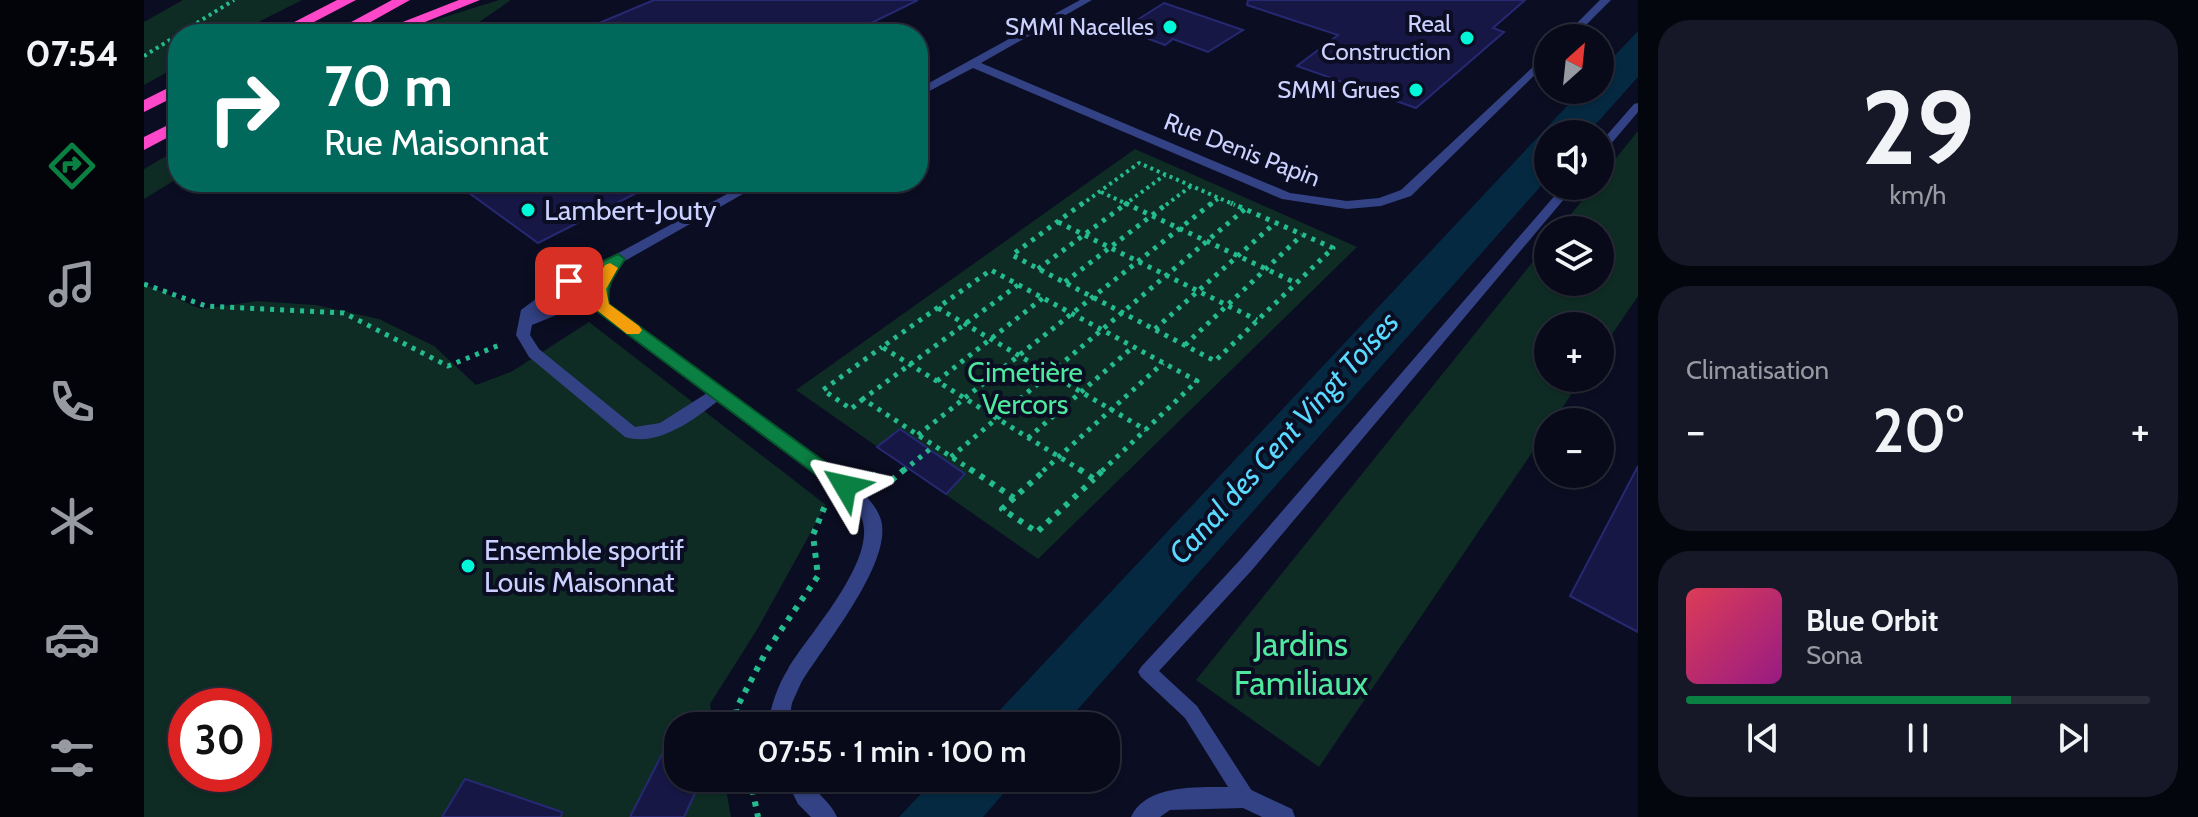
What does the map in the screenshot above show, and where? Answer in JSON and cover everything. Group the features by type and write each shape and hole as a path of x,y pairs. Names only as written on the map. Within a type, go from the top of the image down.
{"highway":[{"path":"288,24 301,13 327,0"},
{"path":"298,24 349,0"},
{"path":"356,24 403,0"},
{"path":"407,24 473,0"},
{"path":"144,107 168,94"},
{"path":"144,145 168,132"}],"street":[{"path":"928,89 1087,0"},
{"path":"1581,24 1606,0"},
{"name":"Rue Denis Papin","path":"973,64 1277,192 1315,203 1347,205 1381,202 1406,193 1534,70"},
{"path":"716,394 673,425 649,434 631,433 534,353 524,329 526,313 569,281 618,259 740,192"},
{"path":"601,307 598,289 602,278 618,259"},
{"path":"524,329 557,307 581,304 601,307 845,486 866,506 875,528 871,551 788,689 782,712"},
{"path":"803,792 826,817"},
{"path":"1142,817 1166,800 1245,797 1284,817"}],"lane":[{"path":"1614,134 1638,106"},
{"path":"1245,797 1191,712 1147,672 1246,565 1557,200"}],"path":[{"path":"194,24 234,0"},
{"path":"144,56 168,40"},
{"path":"1139,163 1165,175 1333,248 1215,361 1012,255 1139,163"},
{"path":"1038,269 1165,175"},
{"path":"1065,282 1191,186"},
{"path":"1100,192 1296,283"},
{"path":"918,435 1219,198"},
{"path":"951,457 1245,209"},
{"path":"1058,222 1257,320"},
{"path":"1155,329 1275,223"},
{"path":"1185,345 1302,235"},
{"path":"1018,285 851,409 823,390 991,270 1197,381 1037,532 1002,509 1163,363"},
{"path":"144,284 206,306 344,313 448,366 524,329"},
{"path":"937,381 1043,298"},
{"path":"938,308 1146,430"},
{"path":"882,347 1094,479"},
{"path":"1028,438 1133,347"},
{"path":"863,399 1014,498"},
{"path":"737,712 754,675 818,576 813,535 827,500 866,469 887,484 934,446"},
{"path":"753,792 758,817"}],"green space":[{"path":"183,0 302,0 255,24 168,24 168,72 144,85 144,22"},
{"path":"499,0 511,0 476,24 425,24"},
{"name":"Jardins Familiaux","path":"1638,131 1638,296 1614,331 1614,312 1534,312 1534,392 1573,392 1562,408 1534,408 1534,450 1319,767 1196,680 1534,260 1534,296 1614,296 1614,216 1569,216 1583,200 1614,200 1614,161"},
{"name":"Cimetière Vercors","path":"1135,149 1357,247 1038,559 796,390"},
{"path":"168,155 168,184 144,199 144,169"},
{"name":"Ensemble sportif Louis Maisonnat","path":"144,284 201,309 257,301 316,305 379,319 434,346 476,385 511,372 589,322 826,505 758,628 710,704 711,712 664,712 664,792 727,792 731,817 144,817"}],"water":[{"path":"1638,31 1638,77 1614,104 1614,56"},
{"path":"1569,104 1614,104 1600,120 1554,120"},
{"name":"Canal des Cent Vingt Toises","path":"1534,141 1534,194 1075,712 998,712"},
{"path":"923,792 1005,792 983,817 899,817"}],"building":[{"path":"654,0 918,0 869,24 597,24"},
{"path":"1248,0 1525,0 1493,28 1504,32 1416,108 1297,66 1338,35 1247,5"},
{"path":"1164,3 1243,30 1208,52 1173,39 1165,45 1123,29"},
{"path":"468,192 638,192 538,243"},
{"path":"900,429 965,474 946,494 877,447"},
{"path":"1638,466 1638,632 1570,596"},
{"path":"664,750 664,792 696,792 684,817 630,817"},
{"path":"465,779 562,812 561,817 442,817"}],"slow traffic":[{"path":"610,268 598,289 601,307 633,330"}],"place":[{"name":"SMMI Nacelles","path":"1170,27"},
{"name":"Real Construction","path":"1467,38"},
{"name":"SMMI Grues","path":"1416,90"},
{"name":"Lambert-Jouty","path":"528,210"},
{"name":"Ensemble sportif Louis Maisonnat","path":"468,566"}],"route":[{"path":"569,281 618,259 602,278 598,289 601,307 845,486"}]}
